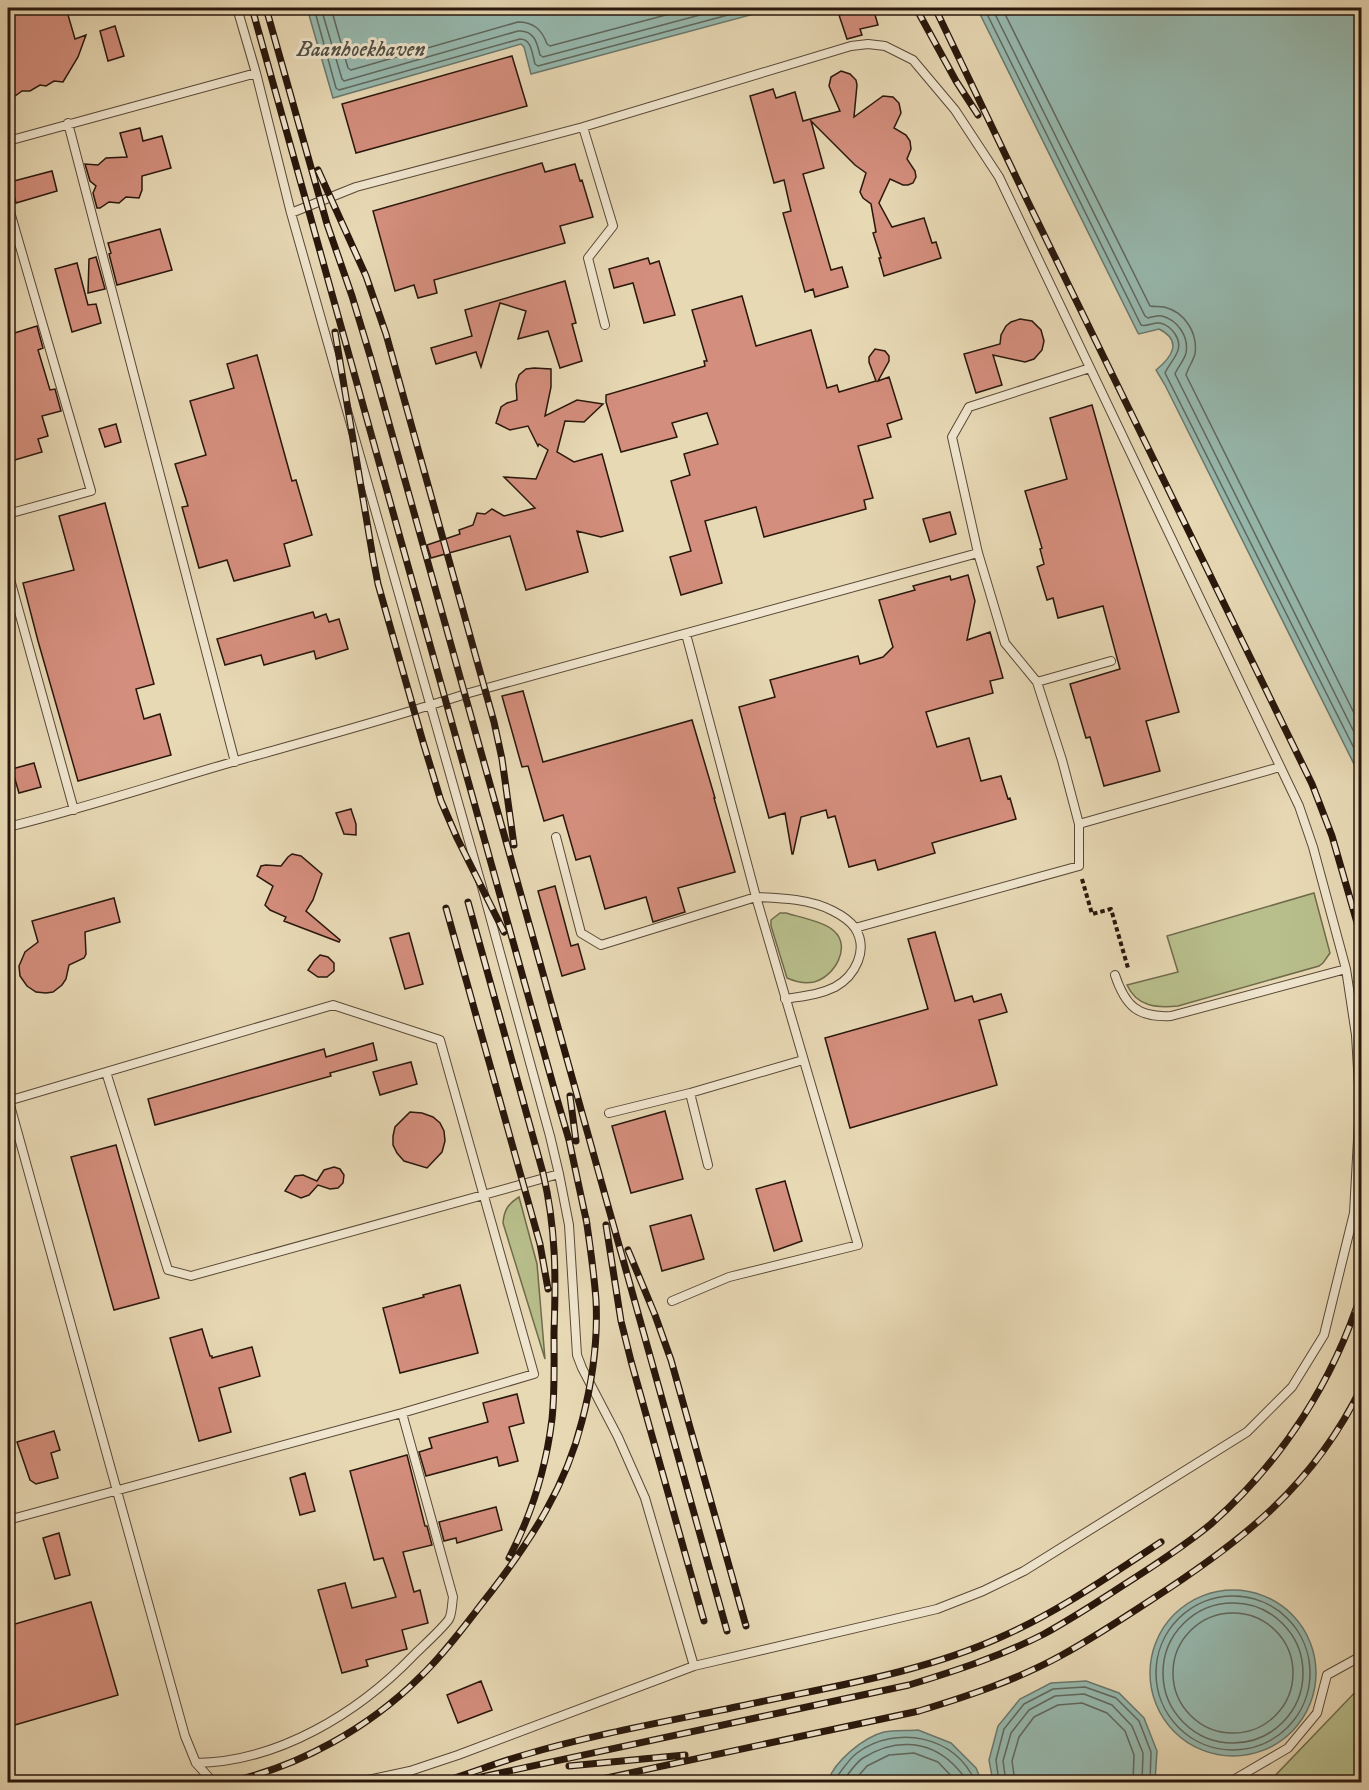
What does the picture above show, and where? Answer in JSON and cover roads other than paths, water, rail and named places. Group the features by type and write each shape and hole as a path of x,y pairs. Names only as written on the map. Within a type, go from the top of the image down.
{"lane":[{"path":"237,8 256,73 291,213 485,898 560,1174 569,1225 577,1355 618,1437 645,1498 694,1666"},
{"path":"291,213 356,187 583,127 851,46 868,44 885,46 913,60 955,110 999,177 1299,806 1313,847 1346,969 1356,1035 1360,1103 1354,1213 1324,1335 1292,1387 1247,1432 1024,1571 983,1591 937,1609 694,1666 458,1755 410,1771 359,1782"},
{"path":"8,141 256,73"},
{"path":"68,123 235,762"},
{"path":"583,127 612,226 588,258 605,324"},
{"path":"8,205 91,491 8,514"},
{"path":"855,928 1079,866 1079,824 1062,759 1037,682 1005,643 978,554 952,437 969,407 1090,368"},
{"path":"8,826 74,810 431,706 468,693 978,554"},
{"path":"8,572 74,810"},
{"path":"672,1301 729,1277 858,1245 756,897 686,634"},
{"path":"1037,682 1111,661"},
{"path":"1079,824 1280,767"},
{"path":"556,837 581,933 601,945 756,897 781,898 814,904 844,918 855,928 861,942 859,959 852,974 837,986 818,994 785,999"},
{"path":"1115,975 1121,992 1133,1007 1141,1012 1171,1016 1346,969"},
{"path":"8,1520 116,1490 402,1413 534,1374 440,1040 333,1005 8,1099 116,1490 185,1736 196,1763 213,1782"},
{"path":"609,1113 690,1093 803,1060"},
{"path":"105,1072 168,1270 191,1276 560,1174"},
{"path":"690,1093 708,1165"},
{"path":"196,1763 217,1763 252,1757 322,1727 355,1707 391,1679 449,1619 453,1597 402,1413"},
{"path":"1230,1782 1288,1748 1317,1713 1327,1675 1356,1659"}],"water":[{"name":"Baanhoekhaven","path":"307,8 776,8 531,74 524,47 521,44 333,98"},
{"path":"977,8 1361,8 1361,786 1357,770 1156,370 1170,354 1173,344 1171,339 1159,329 1138,333"},
{"path":"1233,1590 1249,1591 1265,1596 1292,1614 1310,1641 1315,1657 1315,1689 1310,1705 1292,1732 1265,1750 1249,1755 1233,1756 1217,1755 1201,1750 1174,1732 1156,1705 1151,1689 1150,1673 1151,1657 1156,1641 1174,1614 1201,1596 1217,1591"},
{"path":"1086,1681 1119,1693 1144,1718 1157,1751 1155,1782 993,1782 989,1760 998,1726 1020,1699 1051,1683"},
{"path":"918,1730 951,1743 976,1768 982,1782 828,1782 836,1766 850,1751 868,1739 884,1732"}],"railway":[{"path":"252,8 569,1140 587,1224"},
{"path":"266,8 327,224 371,359 727,1631"},
{"path":"916,8 956,81 978,115"},
{"path":"935,8 1312,784 1332,836 1362,940"},
{"path":"318,170 366,276 386,334 494,722 502,759 514,845"},
{"path":"335,332 378,584 441,801 504,932"},
{"path":"468,902 543,1173 554,1252 552,1419 542,1473 531,1508 509,1558"},
{"path":"446,908 540,1244 548,1289"},
{"path":"570,1096 576,1141"},
{"path":"228,1782 307,1756 356,1728 401,1695 449,1646 506,1572 533,1532 567,1468 589,1392 595,1345 596,1300 586,1218"},
{"path":"606,1225 621,1321 704,1621"},
{"path":"628,1250 671,1360 746,1626"},
{"path":"458,1782 909,1685 978,1662 1044,1634 1145,1572 1211,1524 1237,1500 1261,1474 1303,1418 1337,1356 1362,1291"},
{"path":"588,1782 919,1711 992,1687 1045,1664 1074,1649 1151,1600 1245,1533 1298,1482 1343,1422 1362,1386"},
{"path":"442,1782 551,1747 632,1728 840,1686 938,1661 1001,1637 1043,1616 1161,1542"},
{"path":"569,1766 685,1755"},
{"path":"8,1779 26,1782"}]}
